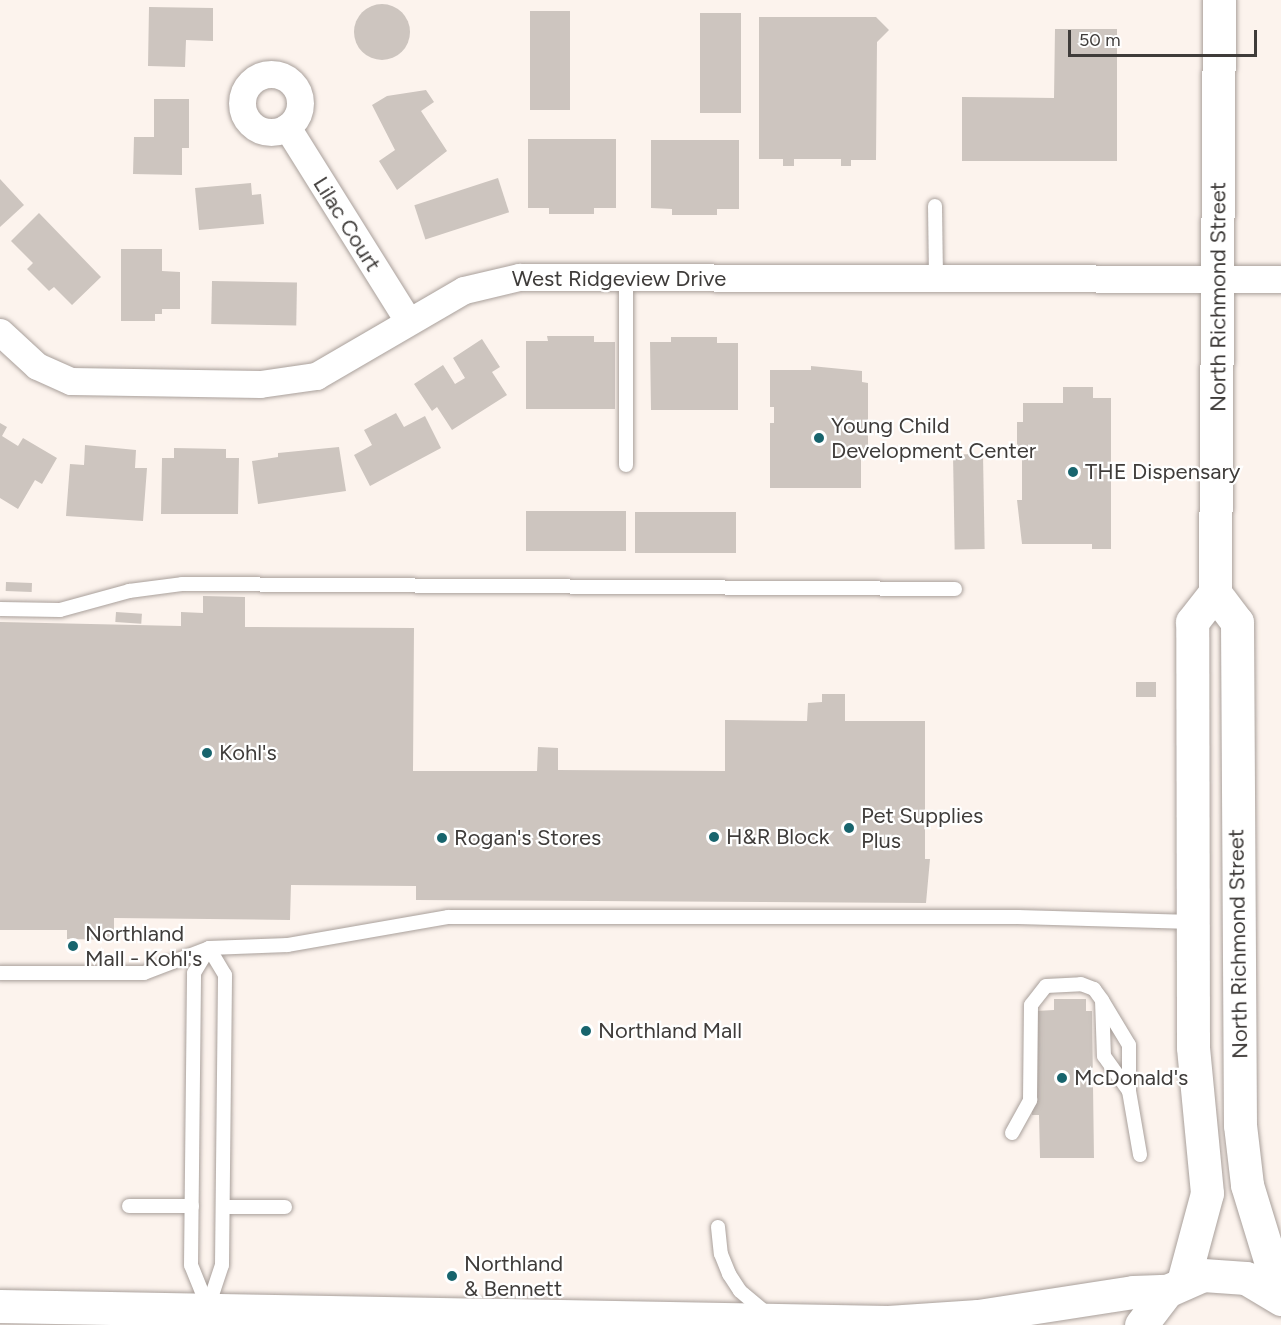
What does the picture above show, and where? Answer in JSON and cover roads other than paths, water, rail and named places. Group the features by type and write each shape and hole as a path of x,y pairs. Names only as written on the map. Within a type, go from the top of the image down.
{"main road":[{"name":"North Richmond Street","path":"1219,0 1215,593 1237,622 1240,1125 1247,1185 1281,1298"},
{"name":"North Richmond Street","path":"1175,1286 1207,1193 1193,1047 1192,622 1215,593"},
{"path":"0,1306 208,1316 780,1323 978,1316 1175,1286 1225,1274 1246,1278 1281,1298"},
{"path":"1142,1325 1175,1286"}],"street":[{"name":"Lilac Court","path":"287,127 408,321"},
{"name":"West Ridgeview Drive","path":"0,332 37,366 71,381 260,384 316,376 408,321 464,291 491,282 519,277 936,280 1281,279"}],"lane":[{"path":"936,206 936,280"},
{"path":"626,465 627,276"},
{"path":"0,609 60,610 129,591 182,584 955,589"},
{"path":"0,973 144,973 209,948 288,945 448,917 1018,917 1193,922"},
{"path":"208,1316 191,1265 194,973 209,948"},
{"path":"208,1316 222,1265 225,975 209,948"},
{"path":"1012,1133 1030,1100 1031,1005 1036,994 1046,986 1063,982 1094,989 1129,1046 1129,1091 1140,1155"},
{"path":"1102,1000 1104,1056 1129,1091"},
{"path":"129,1206 192,1206"},
{"path":"223,1207 285,1207"},
{"path":"718,1227 721,1254 740,1291 780,1323"}],"place":[{"name":"Young Child Development Center","path":"819,438"},
{"name":"THE Dispensary","path":"1073,472"},
{"name":"Kohl's","path":"207,753"},
{"name":"Pet Supplies Plus","path":"849,828"},
{"name":"H&R Block","path":"714,837"},
{"name":"Rogan's Stores","path":"442,838"},
{"name":"Northland Mall - Kohl's","path":"73,946"},
{"name":"Northland Mall","path":"586,1031"},
{"name":"McDonald's","path":"1062,1078"},
{"name":"Northland & Bennett","path":"452,1276"}]}
